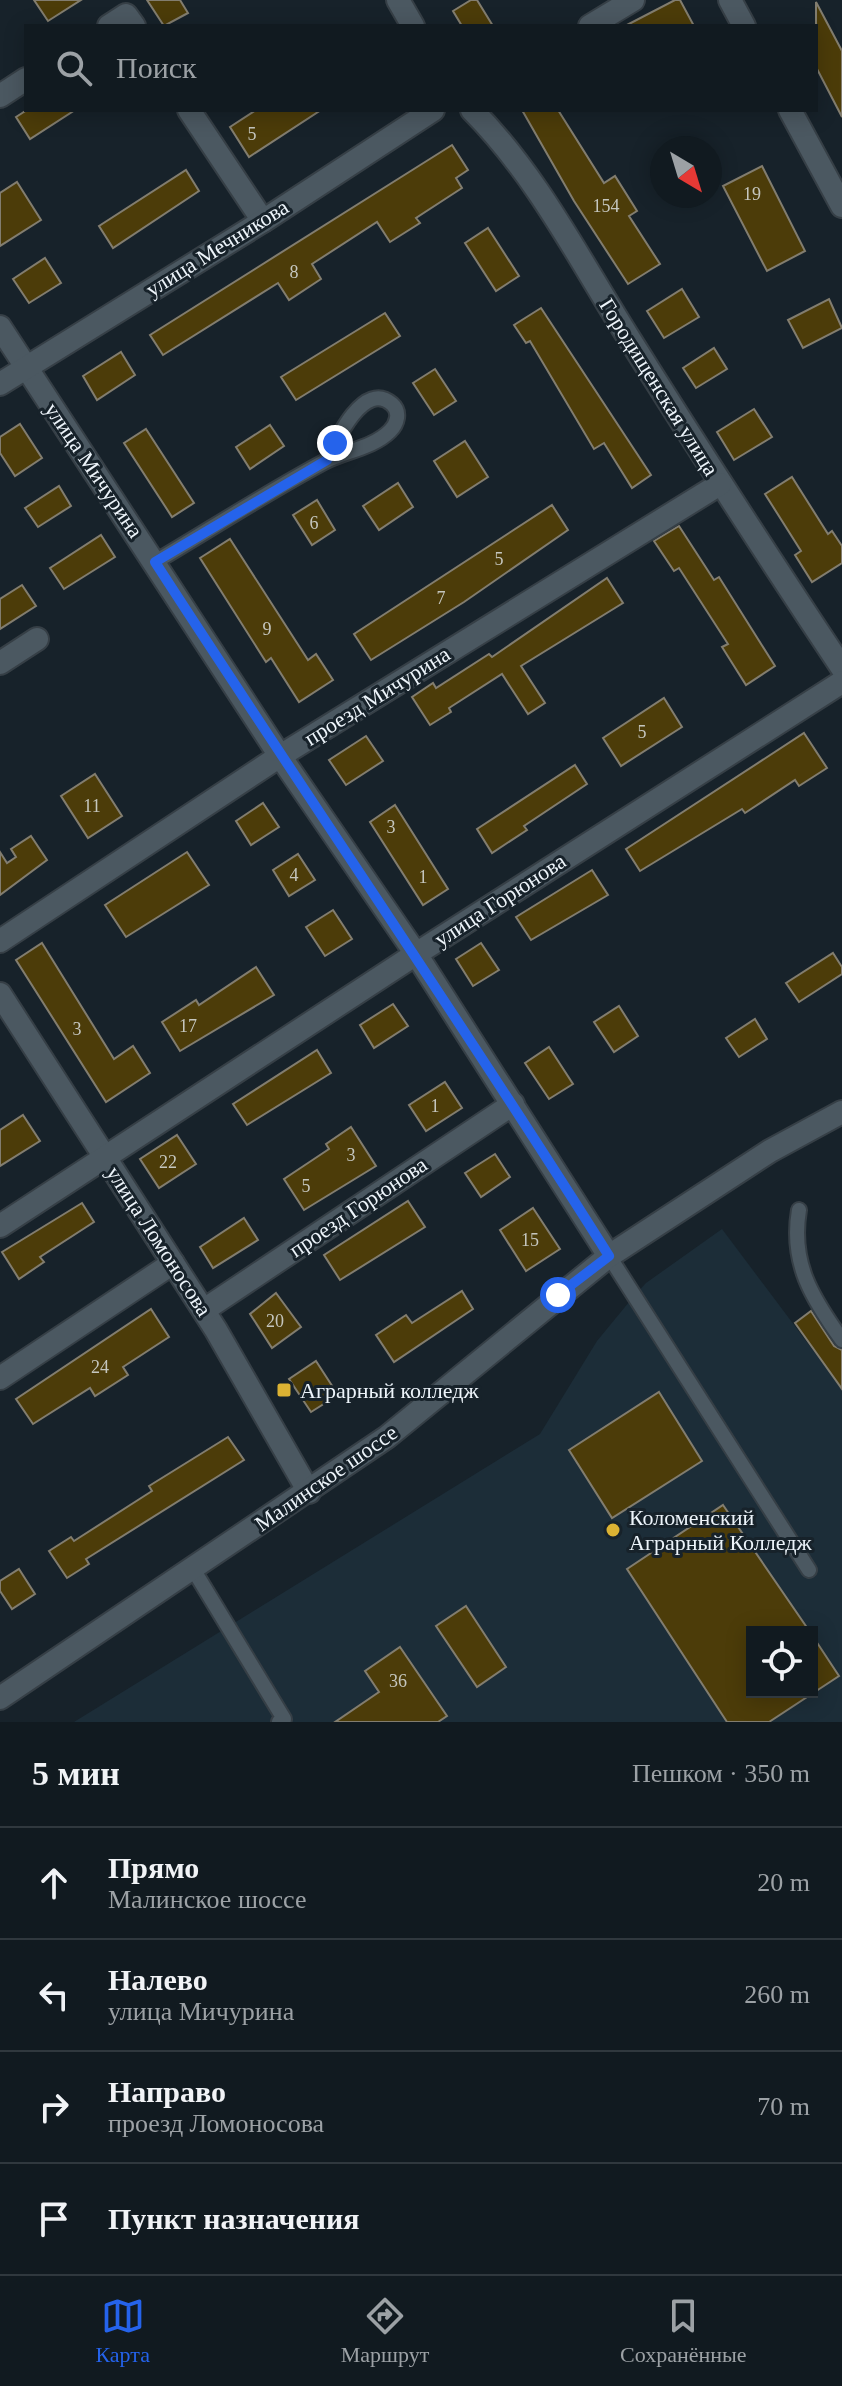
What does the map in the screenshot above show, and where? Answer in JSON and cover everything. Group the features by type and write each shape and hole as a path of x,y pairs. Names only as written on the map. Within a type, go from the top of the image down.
{"street":[{"path":"398,0 412,24"},
{"path":"593,24 633,0"},
{"path":"730,0 743,24"},
{"path":"112,24 126,15 133,24"},
{"path":"0,96 24,80"},
{"path":"190,112 263,221"},
{"name":"улица Мечникова","path":"0,384 263,221 430,112"},
{"name":"Городищенская улица","path":"474,112 491,129 538,192 720,484 842,668"},
{"path":"791,112 842,206"},
{"name":"улица Мичурина","path":"0,327 280,756 416,954 609,1256"},
{"name":"проезд Мичурина","path":"0,941 280,756 720,484"},
{"path":"0,663 37,639"},
{"name":"улица Горюнова","path":"0,1226 416,954 842,682"},
{"name":"улица Ломоносова","path":"0,994 204,1310 309,1492"},
{"name":"проезд Горюнова","path":"204,1310 513,1104"},
{"name":"Малинское шоссе","path":"0,1698 387,1437 609,1256 770,1151 842,1112"},
{"path":"0,1378 173,1263"}],"lane":[{"path":"155,562 327,460 389,432 398,414 394,405 385,401 372,402 350,415 327,460"},
{"path":"799,1210 794,1240 810,1291 842,1340"},
{"path":"609,1256 809,1570"},
{"path":"193,1569 284,1719 279,1722"}],"shaded area":[{"name":"Коломенский Аграрный Колледж","path":"722,1229 842,1389 842,1722 74,1722 540,1434 597,1341 646,1283"}],"building":[{"path":"34,0 81,0 48,21"},
{"path":"147,0 180,0 188,13 163,24"},
{"path":"471,0 477,0 492,24 461,24 453,11"},
{"path":"680,0 693,24 629,24"},
{"path":"816,2 842,51 842,117 818,71"},
{"path":"24,112 72,112 30,139 16,117"},
{"path":"253,112 318,112 249,157 230,127"},
{"path":"523,112 559,112 604,183 615,176 637,211 629,216 660,264 628,284 574,201"},
{"path":"452,145 468,170 456,178 462,188 416,218 420,223 390,242 377,222 312,264 321,279 289,300 278,283 163,355 150,335"},
{"path":"762,166 805,251 767,271 723,186"},
{"path":"186,170 199,191 113,248 99,226"},
{"path":"17,182 41,220 0,246 0,193"},
{"path":"488,228 519,276 496,291 465,243"},
{"path":"45,258 61,283 29,303 13,279"},
{"path":"682,289 699,317 664,338 647,311"},
{"path":"829,299 842,328 803,348 788,320"},
{"path":"541,308 651,475 632,488 604,443 594,449 530,341 526,343 514,325"},
{"path":"385,313 400,336 296,400 281,377"},
{"path":"714,348 727,369 696,388 683,368"},
{"path":"121,352 135,375 97,400 83,376"},
{"path":"435,369 456,401 434,415 413,383"},
{"path":"754,409 772,437 734,460 717,432"},
{"path":"20,424 42,458 15,476 0,453 0,437"},
{"path":"270,425 284,446 250,469 236,447"},
{"path":"146,429 194,503 172,517 124,443"},
{"path":"465,441 488,477 457,497 434,461"},
{"path":"792,477 828,534 832,531 842,546 842,563 812,582 795,555 801,551 765,494"},
{"path":"398,483 413,507 379,530 363,506"},
{"path":"59,486 71,506 38,527 25,508"},
{"path":"317,500 335,530 312,545 293,515"},
{"path":"552,505 568,530 464,602 371,660 354,634"},
{"path":"679,526 714,580 719,577 775,666 746,685 722,647 728,644 679,568 674,571 654,541"},
{"path":"101,535 115,557 64,589 50,568"},
{"path":"230,539 308,660 316,654 333,680 299,702 271,658 266,662 200,558"},
{"path":"607,578 623,603 521,666 545,703 528,714 502,674 449,708 451,712 430,725 412,697 433,683 436,688 489,654 492,657"},
{"path":"22,585 36,606 0,629 0,599"},
{"path":"664,698 682,727 621,766 603,738"},
{"path":"804,733 827,768 799,786 795,780 745,813 742,809 640,871 626,849"},
{"path":"366,736 383,761 346,785 329,760"},
{"path":"575,765 587,784 524,826 527,830 492,853 477,829"},
{"path":"95,774 122,816 88,838 61,796"},
{"path":"263,803 279,827 251,845 236,821"},
{"path":"395,805 448,889 423,905 370,822"},
{"path":"31,836 47,860 0,895 0,852 7,863 16,857 11,849"},
{"path":"187,852 209,885 126,937 105,905"},
{"path":"298,854 315,880 289,896 273,870"},
{"path":"592,870 608,895 531,940 516,917"},
{"path":"333,910 352,939 325,956 306,927"},
{"path":"42,943 114,1059 133,1046 150,1073 106,1102 16,960"},
{"path":"481,943 499,970 473,986 456,959"},
{"path":"833,953 842,967 842,974 799,1002 786,983"},
{"path":"256,967 274,995 180,1051 162,1022 196,1000 199,1005"},
{"path":"393,1004 408,1026 374,1048 360,1025"},
{"path":"619,1006 638,1036 614,1052 594,1022"},
{"path":"755,1019 767,1039 739,1057 726,1038"},
{"path":"549,1047 573,1084 549,1099 525,1063"},
{"path":"317,1050 331,1073 247,1125 233,1104"},
{"path":"445,1082 462,1108 426,1131 409,1105"},
{"path":"23,1115 40,1141 0,1166 0,1130"},
{"path":"351,1127 376,1166 304,1210 284,1179 329,1149 326,1144"},
{"path":"177,1135 196,1164 159,1188 140,1159"},
{"path":"495,1154 510,1177 481,1197 465,1173"},
{"path":"408,1201 425,1227 340,1280 324,1255"},
{"path":"82,1203 94,1222 40,1257 44,1262 19,1279 2,1252"},
{"path":"533,1208 560,1249 526,1271 500,1230"},
{"path":"244,1218 258,1240 213,1268 200,1247"},
{"path":"462,1291 473,1309 394,1362 376,1335 406,1315 412,1323"},
{"path":"276,1293 301,1327 272,1348 250,1314"},
{"path":"151,1309 169,1337 123,1367 128,1375 95,1396 90,1388 33,1424 16,1399"},
{"path":"811,1311 834,1346 842,1350 842,1389 795,1323"},
{"path":"316,1361 338,1395 311,1412 289,1379"},
{"path":"659,1392 702,1461 612,1518 569,1450"},
{"path":"228,1437 244,1460 86,1559 89,1564 67,1578 49,1551 71,1537 74,1541 152,1491 149,1486"},
{"path":"723,1505 806,1626 746,1626 746,1698 806,1698 769,1722 727,1722 627,1569"},
{"path":"19,1569 35,1594 12,1609 0,1591 0,1581"},
{"path":"466,1606 506,1667 477,1687 436,1626"},
{"path":"818,1644 839,1676 818,1690"},
{"path":"400,1647 447,1716 438,1722 335,1722 379,1692 365,1671"}],"place":[{"name":"Аграрный колледж","path":"284,1390"},
{"name":"Коломенский Аграрный Колледж","path":"613,1530"}],"route":[{"path":"335,443 327,460 155,562 280,756 416,954 609,1256 558,1295"}]}
